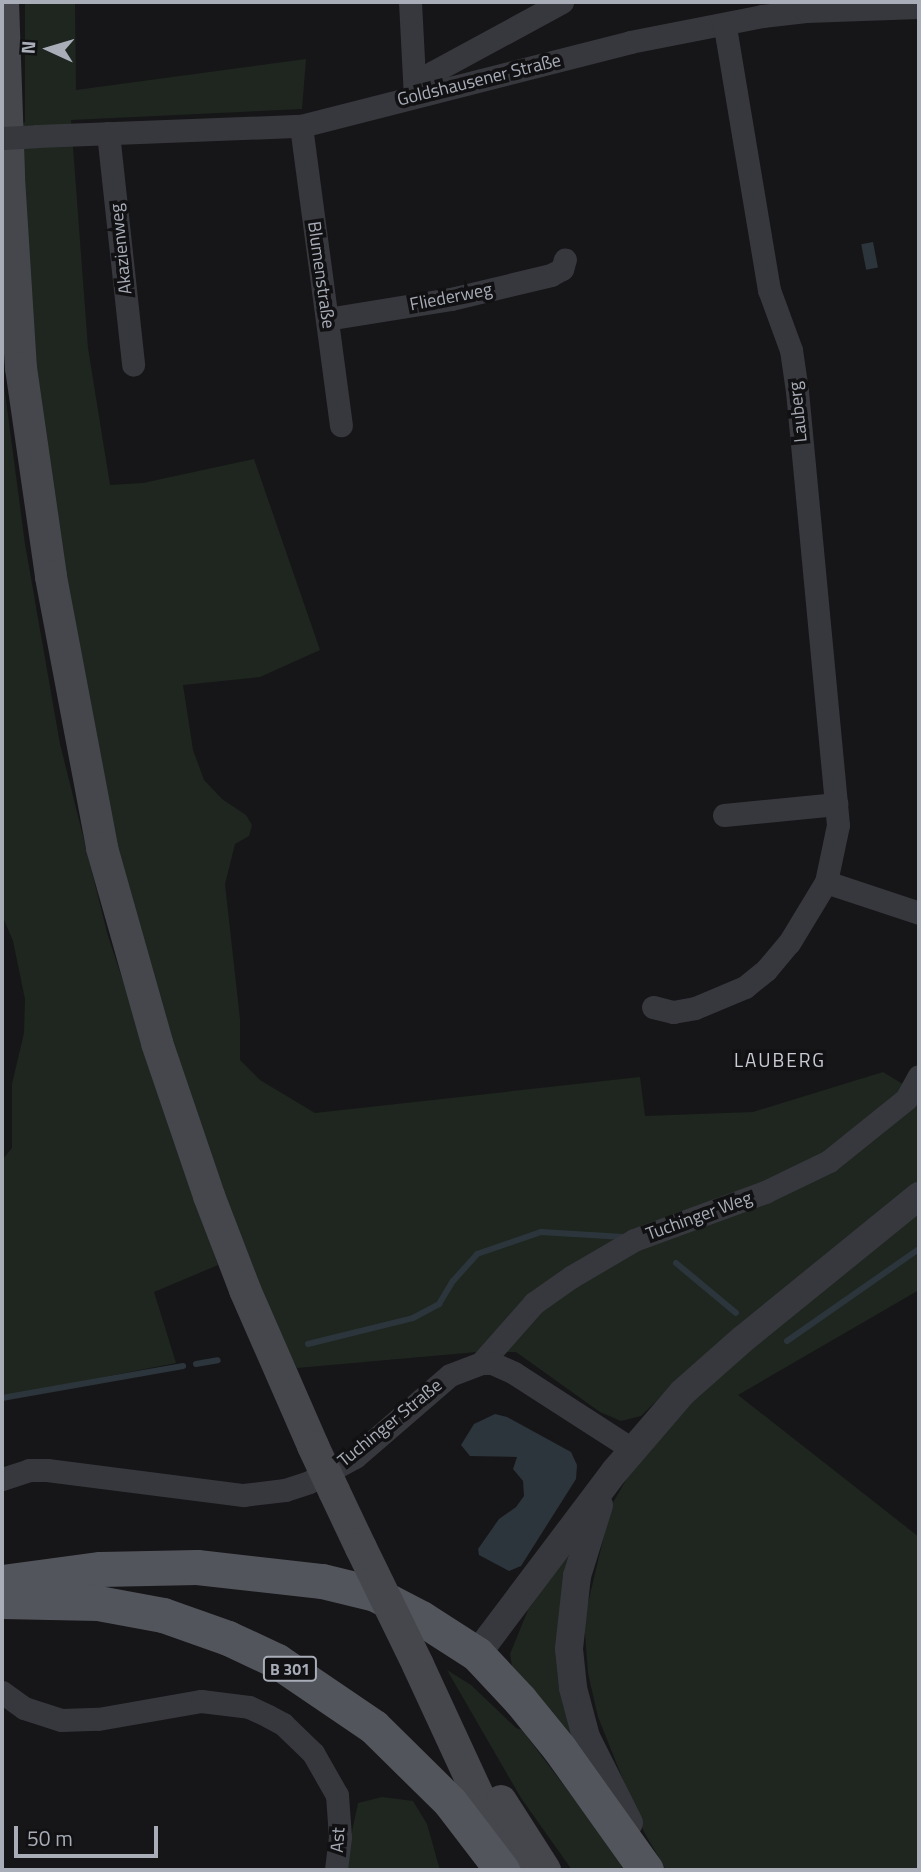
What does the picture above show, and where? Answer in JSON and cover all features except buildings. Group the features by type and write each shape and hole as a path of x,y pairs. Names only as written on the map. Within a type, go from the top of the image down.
{"main road":[{"path":"3,2 9,177 21,368 51,578 102,848 157,1043 244,1290 334,1491 469,1777 517,1870"},
{"name":"B 301","path":"3,1591 100,1569 149,1567 240,1570 322,1581 375,1594 421,1618 477,1654 520,1700 559,1748 647,1870"},
{"name":"B 301","path":"3,1591 98,1603 163,1615 228,1638 277,1661 331,1695 383,1735 450,1802 502,1870"},
{"path":"422,1673 545,1870"}],"street":[{"path":"410,2 415,96"},
{"path":"415,96 433,72 562,2"},
{"name":"Goldshausener Straße","path":"2,138 301,126 630,42 725,26 762,16 806,11 919,7"},
{"name":"Lauberg","path":"653,1007 673,1012 695,1008 745,987 766,970 789,943 826,882 836,842 836,804 797,391 791,349 769,290 725,26"},
{"name":"Blumenstraße","path":"301,126 341,425"},
{"name":"Akazienweg","path":"108,133 133,365"},
{"name":"Fliederweg","path":"327,319 451,299 551,275 562,270 565,259"},
{"path":"724,815 836,804"},
{"path":"826,882 919,914"},
{"name":"Tuchinger Weg","path":"481,1363 534,1303 571,1277 634,1240 765,1192 829,1161 906,1099 919,1076"},
{"path":"477,1654 624,1460 704,1373 919,1196"},
{"path":"481,1363 492,1363 514,1373 624,1460"},
{"name":"Tuchinger Straße","path":"2,1479 29,1470 47,1470 243,1495 285,1490 309,1482 355,1457 450,1375 481,1363"},
{"path":"624,1460 598,1507 583,1553 572,1608 569,1649 573,1688 586,1737 629,1824 647,1870"},
{"name":"Ast","path":"2,1692 35,1713 72,1721 201,1701 249,1707 283,1724 313,1753 328,1775 340,1810 336,1870"}],"shaded area":[{"path":"25,2 75,2 76,90 306,59 302,109 71,120 88,348 110,485 143,483 254,459 320,650 260,677 183,685 193,750 204,780 222,799 246,815 252,825 249,836 235,844 225,884 240,1019 240,1060 260,1080 315,1113 640,1077 645,1116 753,1112 883,1072 919,1094 919,1184 676,1382 641,1416 621,1421 600,1412 516,1352 477,1352 297,1368 255,1290 216,1193 111,847 29,364 15,127 25,122"},
{"path":"873,242 878,268 866,270 861,244"},
{"path":"2,370 25,544 60,744 108,936 218,1265 154,1292 176,1363 2,1397 2,1160 12,1148 12,1084 24,1033 25,999 13,941 2,915"},
{"path":"919,1202 919,1290 738,1395 919,1537 919,1870 666,1870 644,1832 598,1717 588,1673 584,1620 611,1506 641,1454 667,1422"},
{"path":"495,1414 507,1417 571,1452 577,1465 576,1479 521,1566 509,1571 479,1555 478,1549 499,1519 516,1507 524,1496 523,1481 513,1469 517,1457 470,1456 461,1445 474,1424"},
{"path":"572,1546 575,1742 512,1666 510,1654 528,1610"},
{"path":"447,1670 471,1685 516,1728 522,1730 628,1870 572,1870 521,1798"},
{"path":"382,1797 413,1801 427,1824 440,1870 344,1870 358,1803"}],"waterway":[{"path":"308,1344 413,1318 439,1304 453,1281 477,1254 541,1232 624,1237"},
{"path":"787,1341 919,1249"},
{"path":"676,1263 736,1313"},
{"path":"196,1364 218,1360"},
{"path":"2,1398 183,1366"}],"district":[{"name":"LAUBERG","path":"780,1060"}]}
